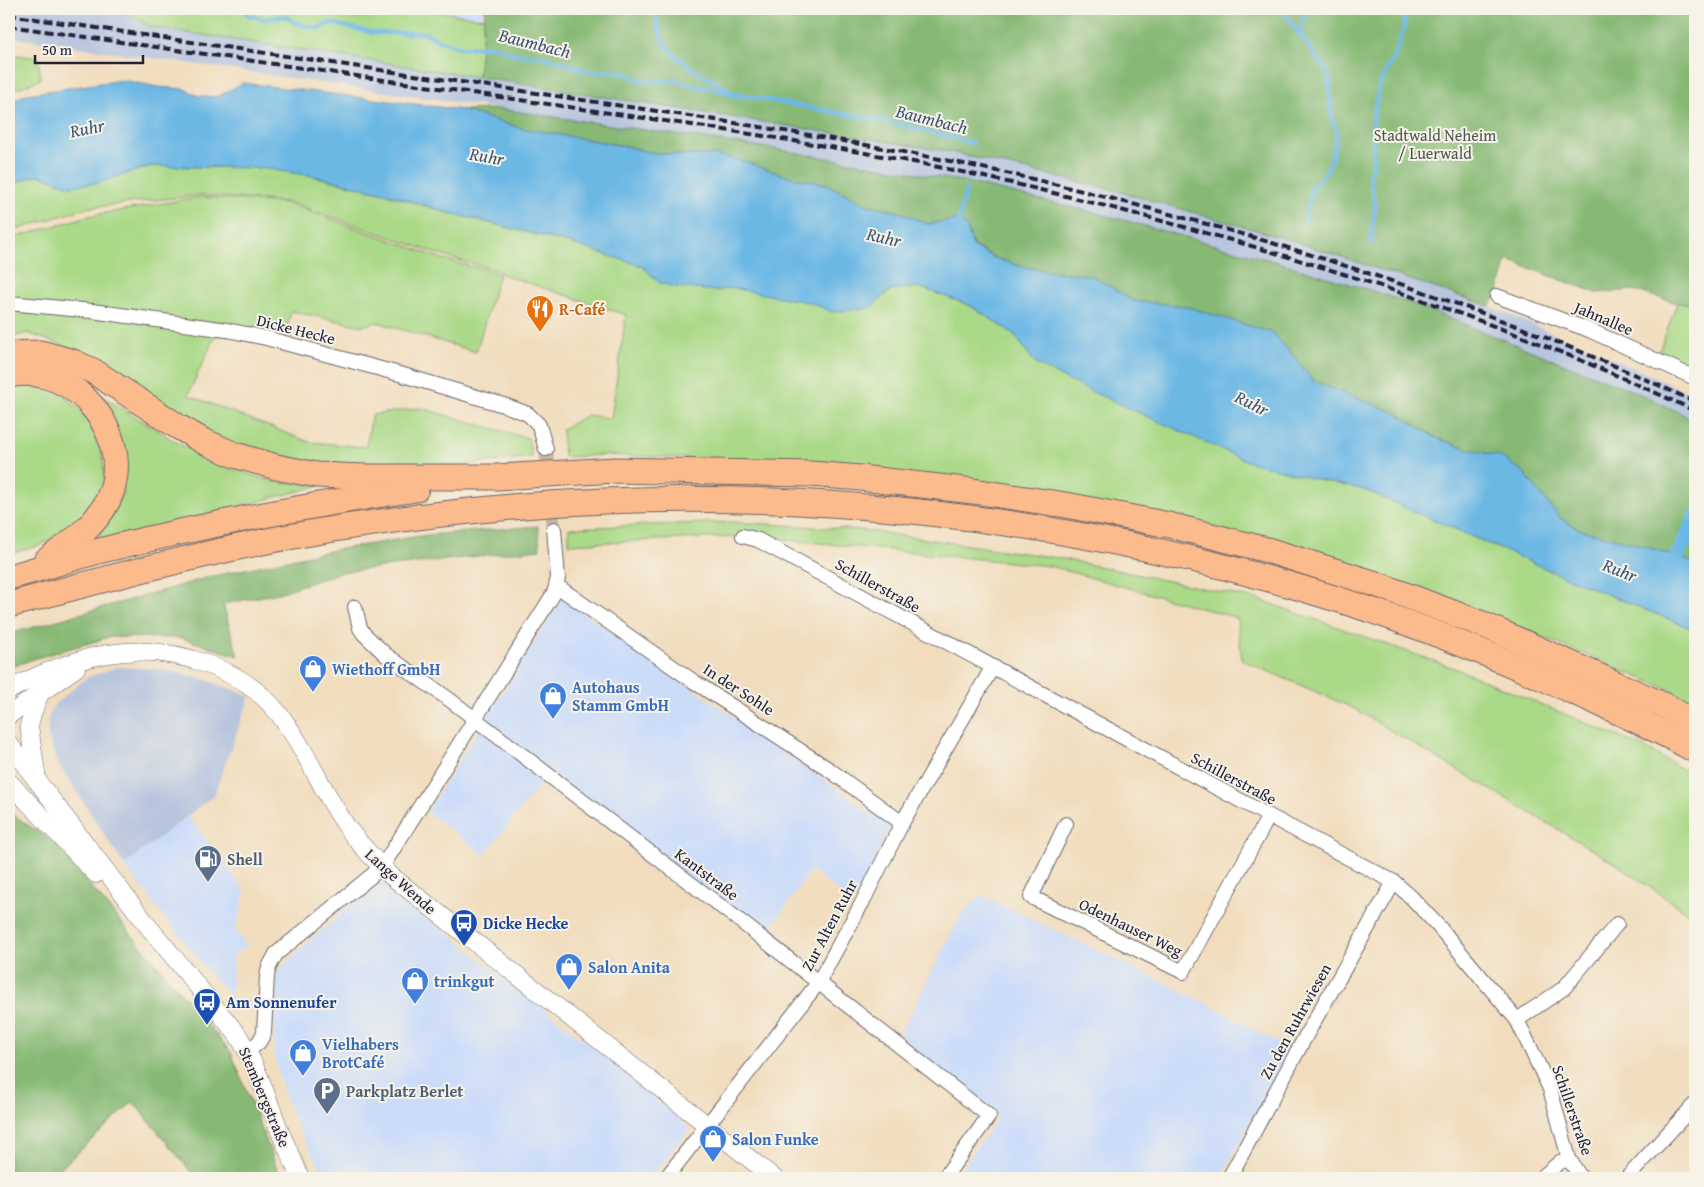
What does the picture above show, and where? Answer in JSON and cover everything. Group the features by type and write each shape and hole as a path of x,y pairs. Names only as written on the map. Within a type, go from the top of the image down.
{"highway":[{"path":"9,354 41,353 73,362 93,371 203,441 235,455 276,467 317,475 497,477 615,470 811,474 973,491 1066,505 1169,525 1267,550 1385,587 1482,624 1665,706 1695,723"},
{"path":"9,375 32,374 44,376 57,380 76,390 92,406 104,422 110,435 116,459 116,469 111,491 98,517 76,539 20,574"},
{"path":"20,574 103,550 268,514 497,477"},
{"path":"9,605 76,586 270,541 352,526 522,506 618,500 823,503 937,514 1049,530 1158,551 1318,593 1473,648 1658,729 1695,750"}],"street":[{"name":"Jahnallee","path":"1497,296 1589,330 1695,378"},
{"name":"Dicke Hecke","path":"9,303 92,311 227,330 266,338 411,377 528,414 539,425 546,449"},
{"path":"248,1051 259,1042 264,1034 267,976 276,954 382,867 554,593 558,578 554,529"},
{"name":"Schillerstraße","path":"743,536 758,540 992,668 1394,882 1439,927 1517,1020 1550,1088 1569,1159 1581,1178"},
{"name":"In der Sohle","path":"557,586 693,681 827,768 902,823"},
{"name":"Kantstraße","path":"355,607 360,628 368,640 740,922 989,1116 944,1178"},
{"name":"Lange Wende","path":"9,690 39,674 91,658 113,653 146,650 185,656 220,668 237,677 254,688 278,712 290,728 344,823 363,848 400,884 774,1178"},
{"name":"Lange Wende","path":"9,715 91,658"},
{"name":"Zur Alten Ruhr","path":"666,1178 818,983 862,903 902,823 992,668"},
{"path":"38,782 29,726 40,693"},
{"name":"Stembergstraße","path":"9,744 148,926 221,1013 248,1051 300,1178"},
{"name":"Stembergstraße","path":"9,782 66,844 148,926"},
{"name":"Odenhauser Weg","path":"1066,824 1031,897 1183,972 1269,816"},
{"name":"Zu den Ruhrwiesen","path":"1229,1178 1309,1030 1394,882"},
{"path":"1517,1020 1564,988 1617,924"},
{"path":"1627,1178 1695,1104"},
{"path":"1541,1178 1560,1162 1569,1159"}],"shaded area":[{"path":"9,9 96,9 132,15 150,27 946,151 1117,191 1291,240 1489,306 1695,396 1695,420 1643,395 1408,302 1281,263 1108,216 961,181 768,148 9,37"},
{"path":"423,9 482,9 482,17"},
{"path":"562,598 891,826 853,903 811,870 766,934 544,780 484,855 427,812"},
{"path":"117,667 161,669 206,680 250,696 214,795 124,865 56,760 48,736 48,718 54,705 86,678"},
{"path":"188,816 245,891 235,931 247,946 233,955 231,998 124,865"},
{"path":"379,879 659,1100 689,1129 651,1178 324,1178 300,1132 285,1097 274,1057 274,1003 279,969"},
{"path":"981,895 1210,1005 1291,1050 1220,1178 955,1178 997,1119 995,1111 898,1038 960,916"}],"green space":[{"path":"96,9 416,9 484,18 478,77 150,27 132,15"},
{"name":"Stadtwald Neheim / Luerwald","path":"485,9 1695,9 1695,303 1677,303 1633,290 1597,293 1507,260 1497,296 1489,306 1291,240 1117,191 946,151 478,77"},
{"path":"9,54 38,58 41,79 9,92"},
{"path":"499,109 768,148 961,181 1108,216 1281,263 1408,302 1643,395 1695,420 1695,563 1645,546 1582,531 1560,518 1523,472 1500,456 1468,449 1436,438 1396,413 1313,381 1272,333 1185,306 1133,301 1093,276 1041,270 995,258 973,245 967,228 947,221 928,224 907,215 867,205 826,184 679,155 648,152 625,146 520,128 462,110"},
{"path":"151,166 262,168 313,176 384,193 445,212 566,242 870,308 891,290 919,287 969,305 1014,334 1036,364 1318,480 1365,490 1558,574 1695,630 1695,704 1672,691 1480,611 1262,539 839,464 605,455 564,457 562,429 587,415 611,418 626,315 501,274 501,272 441,255 289,202 199,195 86,208 9,232 9,184 38,175 71,186"},
{"path":"199,197 286,203 440,258 499,274 476,352 377,322 362,326 291,311 285,338 260,332 215,336 188,395 309,442 366,447 372,415 420,408 528,438 532,457 454,466 376,467 311,462 233,444 179,415 91,355 27,333 9,338 9,239 89,216"},
{"path":"1677,303 1695,303 1695,367 1659,352"},
{"path":"79,382 215,464 275,482 322,485 93,544 110,519 123,492"},
{"path":"9,383 56,387 99,428 105,480 88,513 64,533 38,546 9,554"},
{"path":"733,522 863,530 1058,558 1260,600 1457,669 1643,747 1695,776 1695,918 1615,863 1351,707 1242,660 1237,618 1049,566 749,536 569,544 569,528"},
{"path":"538,526 540,549 342,572 279,593 223,604 238,656 181,638 110,637 33,659 9,668 9,634 213,576 329,551 426,535"},
{"path":"9,812 54,843 231,1052 281,1178 196,1178 133,1102 50,1178 9,1178"}],"water":[{"name":"Ruhr","path":"122,80 157,87 185,89 199,96 217,97 243,83 462,110 520,128 625,146 648,152 679,155 715,155 740,160 787,176 826,184 867,205 907,215 928,224 959,219 967,228 973,246 995,258 1041,270 1093,276 1133,301 1185,306 1273,333 1313,381 1396,413 1436,438 1468,449 1500,456 1523,472 1560,518 1581,530 1645,546 1695,563 1695,630 1558,574 1365,490 1318,480 1247,461 1077,385 1036,364 1014,334 969,305 919,287 890,290 870,308 832,312 812,303 732,288 715,291 676,287 660,283 642,266 566,242 446,212 385,193 313,176 262,168 151,166 97,183 70,186 39,175 9,184 9,102 27,94"}],"waterway":[{"name":"Baumbach","path":"242,9 250,16 265,19 285,16 294,22 310,27 319,28 330,23 375,33 426,33 437,40 463,48 493,46 514,54 545,57 590,72 619,71 636,79 656,82 671,80 716,89 737,96"},
{"name":"Baumbach","path":"654,9 660,32 667,47 692,68 729,90"},
{"path":"1281,9 1329,74 1331,117 1337,132 1331,161 1324,175 1312,187 1305,222"},
{"path":"1301,36 1303,19 1307,9"},
{"path":"1371,243 1375,205 1369,175 1373,166 1373,119 1379,86 1397,51 1404,26 1404,9"},
{"name":"Baumbach","path":"735,94 898,124 973,143"},
{"name":"Baumbach","path":"958,223 966,190"},
{"path":"1677,557 1695,518"}],"tunnel":[{"path":"546,449 554,529"}],"railway":[{"path":"9,15 764,128 878,147 1019,176 1203,223 1329,260 1514,325 1575,349 1695,402"},
{"path":"9,26 747,133 935,166 1010,183 1195,230 1323,267 1512,333 1635,383 1695,411"}],"place":[{"name":"R-Café","path":"540,333"},
{"name":"Wiethoff GmbH","path":"313,693"},
{"name":"Autohaus Stamm GmbH","path":"553,720"},
{"name":"Shell","path":"208,883"},
{"name":"Dicke Hecke","path":"464,947"},
{"name":"Salon Anita","path":"569,991"},
{"name":"trinkgut","path":"415,1005"},
{"name":"Am Sonnenufer","path":"207,1026"},
{"name":"Vielhabers BrotCafé","path":"303,1077"},
{"name":"Parkplatz Berlet","path":"327,1115"},
{"name":"Salon Funke","path":"713,1163"}]}
